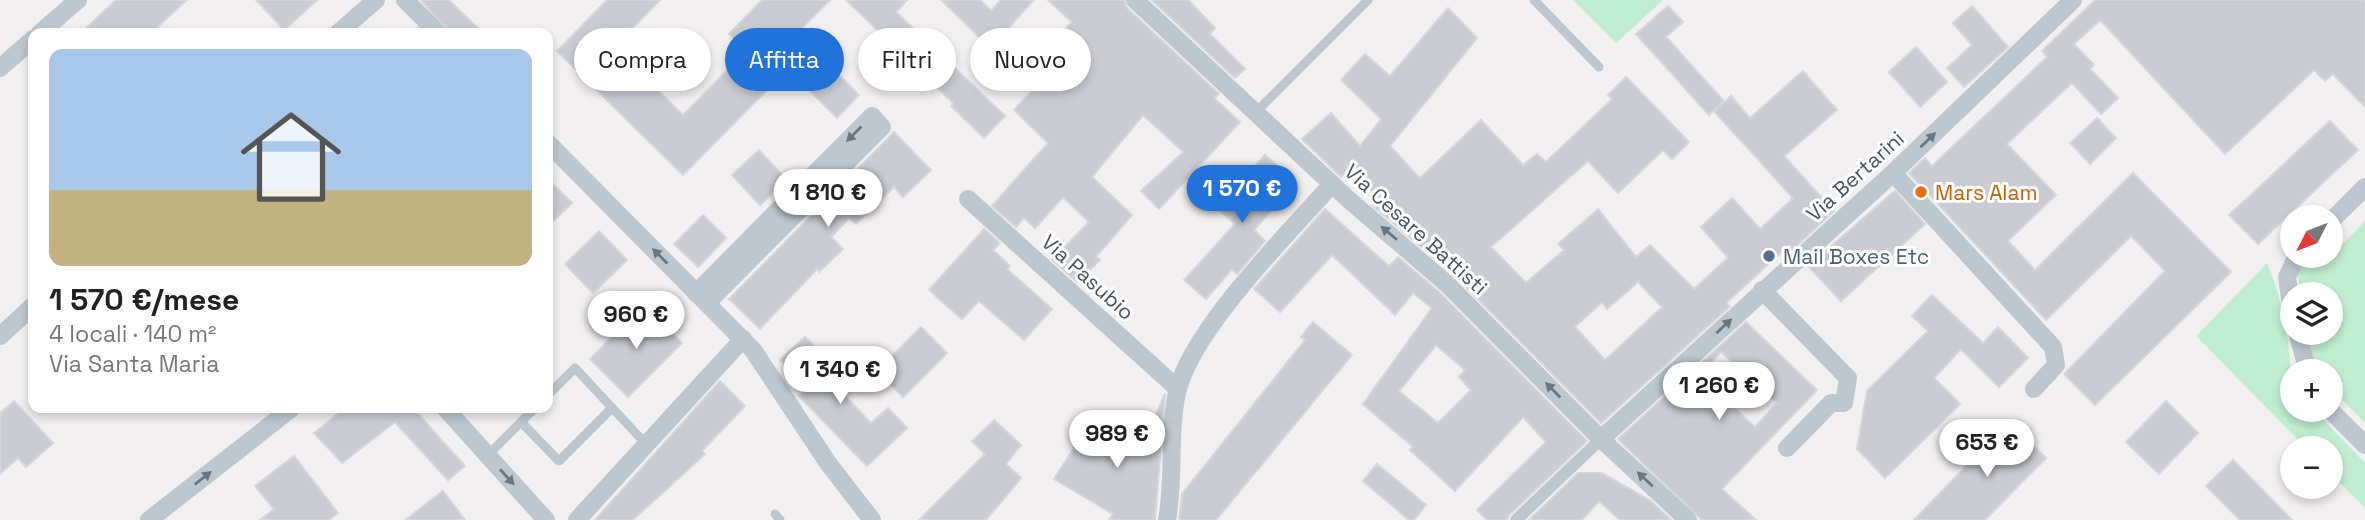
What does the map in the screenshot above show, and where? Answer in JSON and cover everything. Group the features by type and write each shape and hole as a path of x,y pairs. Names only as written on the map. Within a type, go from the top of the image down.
{"street":[{"path":"46,28 78,0"},
{"path":"344,28 376,0"},
{"path":"405,0 433,28"},
{"name":"Via Cesare Battisti","path":"1135,0 1332,184 1447,284 1601,439 1688,520"},
{"name":"Via Bertarini","path":"1601,439 1893,173 2073,0"},
{"path":"0,68 28,43"},
{"path":"872,116 882,127 701,298 872,116"},
{"path":"553,148 743,339 769,371 842,483 872,520"},
{"path":"1893,173 2053,347 2056,365 2034,389"},
{"path":"1167,520 1178,389 1223,310 1332,184"},
{"path":"2343,209 2365,187"},
{"name":"Via Pasubio","path":"968,199 1178,389"},
{"path":"1762,290 1848,378 1844,403 1831,403 1787,448"},
{"path":"0,336 28,311"},
{"path":"577,520 743,339"},
{"path":"149,520 286,413"},
{"path":"450,413 546,520"},
{"path":"2342,422 2365,445"},
{"path":"1516,520 1601,439"}],"lane":[{"path":"1255,113 1368,0"},
{"path":"1534,0 1600,67"},
{"path":"553,390 575,368 645,443"},
{"path":"522,422 559,461 612,408"},
{"path":"488,455 530,413"}],"green space":[{"path":"1573,0 1663,0 1616,43"},
{"path":"2365,221 2365,423 2343,401 2343,359 2313,359 2310,345 2343,345 2343,282 2299,282 2296,268 2343,268 2343,244"},
{"path":"2267,263 2280,302 2280,345 2288,345 2290,359 2280,359 2280,422 2196,336"},
{"path":"2280,422 2326,422 2339,436 2294,436"},
{"path":"2343,440 2365,463 2365,508 2343,486"}],"building":[{"path":"116,0 187,0 156,28 86,28"},
{"path":"256,0 317,0 286,28 282,28"},
{"path":"421,0 449,0 478,28 446,28"},
{"path":"607,0 660,0 633,28 580,28"},
{"path":"762,0 830,0 802,28 735,28"},
{"path":"846,0 907,0 896,12 913,28 875,28"},
{"path":"941,0 980,0 991,11 1001,0 1034,0 1010,28 970,28"},
{"path":"1048,0 1124,0 1127,8 1219,94 1214,98 1240,122 1159,209 1141,191 1183,152 1143,115 1092,177 1132,215 1096,257 1100,260 1077,282 1052,260 1089,222 1063,197 1035,228 1024,218 1016,227 992,206 1048,143 1014,110 1032,91 1091,91 1091,28 1066,28 1072,22"},
{"path":"1152,0 1188,0 1215,28 1210,34 1245,69 1235,78"},
{"path":"2095,0 2365,0 2365,107 2333,74 2325,81 2314,70 2225,154 2100,20 2074,44 2094,65 2090,69 2118,98 2101,114 2072,83 2007,144 2056,195 2008,241 2035,270 2133,173 2231,272 2095,405 2064,374 2165,271 2131,236 2046,320 1909,173 1925,158 1932,166 2047,57 2042,51"},
{"path":"1668,6 1683,22 1666,37 1724,101 1709,115 1636,34"},
{"path":"1972,6 2008,47 1964,87 1947,68 1972,45 1953,23"},
{"path":"1448,8 1477,38 1390,146 1420,178 1481,120 1523,165 1537,154 1546,162 1612,99 1608,95 1626,77 1689,142 1672,159 1663,150 1618,193 1588,161 1491,247 1526,283 1564,250 1558,244 1598,209 1636,257 1650,245 1694,289 1728,258 1701,227 1732,198 1760,229 1793,198 1714,111 1731,96 1750,118 1803,71 1837,110 1784,156 1834,211 1793,249 1789,245 1726,303 1730,306 1601,423 1455,276 1372,205 1378,198 1352,167 1341,177 1302,139 1331,113 1360,146 1381,119 1341,80 1365,54 1390,76","holes":["1638,282 1662,307 1605,360 1575,327 1602,302 1607,309"]},
{"path":"574,34 574,68 557,51"},
{"path":"1916,47 1947,82 1920,107 1889,72"},
{"path":"956,69 970,83 970,91 979,91 1005,116 984,138 951,106 953,103 941,91 956,91"},
{"path":"725,72 725,91 766,91 683,175 598,91 659,91 683,115 707,91 711,91 711,87"},
{"path":"844,80 859,95 837,118 810,91 844,91"},
{"path":"2097,118 2116,138 2090,164 2070,143"},
{"path":"2330,121 2358,150 2299,205 2280,205 2280,223 2258,244 2229,215"},
{"path":"894,132 931,170 903,197 894,187 856,224 849,218 831,237 843,249 819,272 817,269 760,329 729,299"},
{"path":"759,150 787,180 760,205 732,175"},
{"path":"1265,155 1296,183 1254,230 1265,241 1237,274 1232,269 1206,299 1184,280 1235,224 1217,208"},
{"path":"553,184 572,203 553,221"},
{"path":"1895,191 1925,224 1841,301 1808,266"},
{"path":"1325,209 1389,266 1398,257 1439,292 1587,441 1510,514 1507,520 1487,520 1477,510 1546,442 1523,417 1455,491 1410,450 1413,447 1363,404 1432,308 1413,293 1395,315 1332,255 1280,312 1254,289","holes":["1436,345 1465,370 1459,377 1471,390 1438,423 1399,391"]},
{"path":"703,215 726,238 698,267 674,244"},
{"path":"984,229 1000,243 993,250 1010,266 1007,269 1052,309 1024,340 979,301 962,319 929,290"},
{"path":"599,231 627,260 593,293 565,264"},
{"path":"1932,295 1983,343 1998,327 2028,358 1999,387 1961,349 1934,378 1960,404 1885,478 1857,449 1867,391 1928,331 1912,316"},
{"path":"644,305 682,343 628,397 590,359"},
{"path":"1313,322 1352,355 1216,520 1179,520 1182,494 1305,340 1301,337"},
{"path":"1746,322 1817,390 1722,489 1756,520 1702,520 1618,439","holes":["1721,352 1777,403 1755,427 1699,376"]},
{"path":"921,327 947,353 903,397 877,371"},
{"path":"805,337 833,366 824,374 871,423 888,408 907,428 867,466 799,396 807,388 780,360"},
{"path":"720,381 745,406 702,451 705,454 633,520 595,520"},
{"path":"1165,394 1155,520 1109,520 1113,514 1054,479 1093,419 1141,447"},
{"path":"14,401 53,443 26,467 18,458 0,474 0,413"},
{"path":"2166,401 2198,433 2159,474 2126,442"},
{"path":"339,413 417,413 465,466 448,480 395,422 342,463 314,433"},
{"path":"994,420 1021,445 1006,464 1021,478 986,520 919,520 985,454 972,441"},
{"path":"2009,422 2046,458 1985,520 1914,520"},
{"path":"294,456 338,513 329,520 260,520 274,509 255,486"},
{"path":"2233,460 2292,520 2240,520 2206,486"},
{"path":"1377,464 1426,505 1414,520 1409,520 1363,481"},
{"path":"1578,473 1602,473 1651,501 1671,520 1620,520 1599,501 1582,520 1529,520"},
{"path":"443,491 465,520 405,520"}],"place":[{"name":"Mars Alam","path":"1921,192"},
{"name":"Mail Boxes Etc","path":"1769,256"}]}
